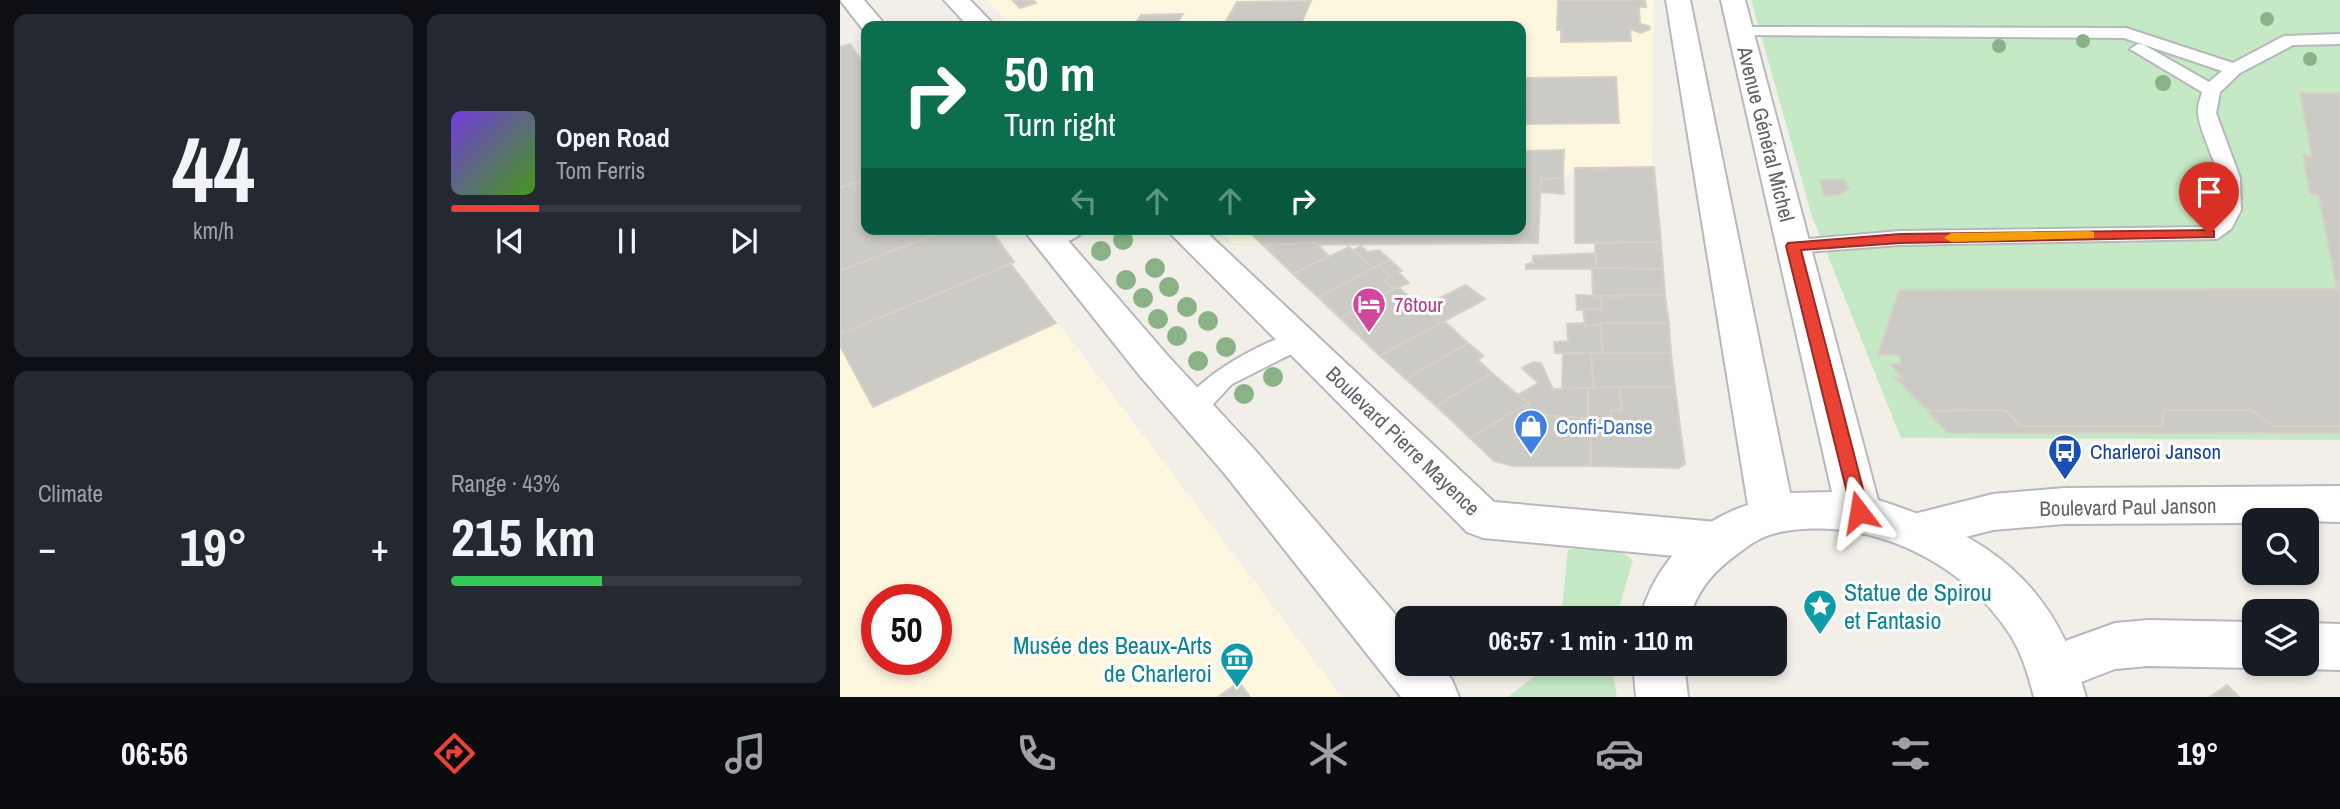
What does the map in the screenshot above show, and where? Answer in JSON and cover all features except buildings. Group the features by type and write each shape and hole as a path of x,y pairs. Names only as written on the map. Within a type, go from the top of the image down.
{"main road":[{"path":"851,0 869,21"},
{"path":"956,0 977,21"},
{"path":"1678,0 1772,516"},
{"name":"Avenue Général Michel","path":"1737,16 1859,512"},
{"path":"1057,235 1193,409 1433,697"},
{"name":"Boulevard Pierre Mayence","path":"1189,235 1483,519 1717,541"},
{"name":"Boulevard Paul Janson","path":"1918,530 1993,512 2064,506 2340,504"},
{"path":"1670,606 1687,570 1717,541 1744,526 1772,516 1815,509 1859,512 1918,530 1974,563 2021,611 2057,683 2115,646 2148,643 2242,645"},
{"path":"2319,646 2340,647"},
{"path":"1660,676 1662,697"}],"lane":[{"path":"1737,16 2126,33 2234,69"},
{"path":"2110,33 2211,90"},
{"path":"1793,246 1900,238 2209,234 2222,224 2231,210 2230,178 2207,113 2211,90 2234,69 2290,40 2340,39"},
{"path":"1193,409 1223,378 1300,340"}],"shaded area":[{"path":"985,0 1654,0 1652,167 1576,168 1563,178 1541,178 1536,242 1232,243 1224,235 1526,235 1526,21 1007,21"},
{"path":"848,44 861,61 861,235 992,235 1342,697 840,697 840,46"}],"green space":[{"path":"1751,0 2340,0 2340,440 1901,438 1812,216"},
{"path":"1568,549 1620,551 1633,560 1620,606 1562,606"},
{"path":"1535,676 1613,676 1617,697 1508,697"}],"slow traffic":[{"path":"1951,238 2089,235"}],"place":[{"name":"76tour","path":"1369,334"},
{"name":"Confi-Danse","path":"1531,456"},
{"name":"Charleroi Janson","path":"2065,481"},
{"name":"Statue de Spirou et Fantasio","path":"1820,636"},
{"name":"Musée des Beaux-Arts de Charleroi","path":"1237,689"}],"route":[{"path":"1859,512 1793,246 1900,238 2209,234"}]}
